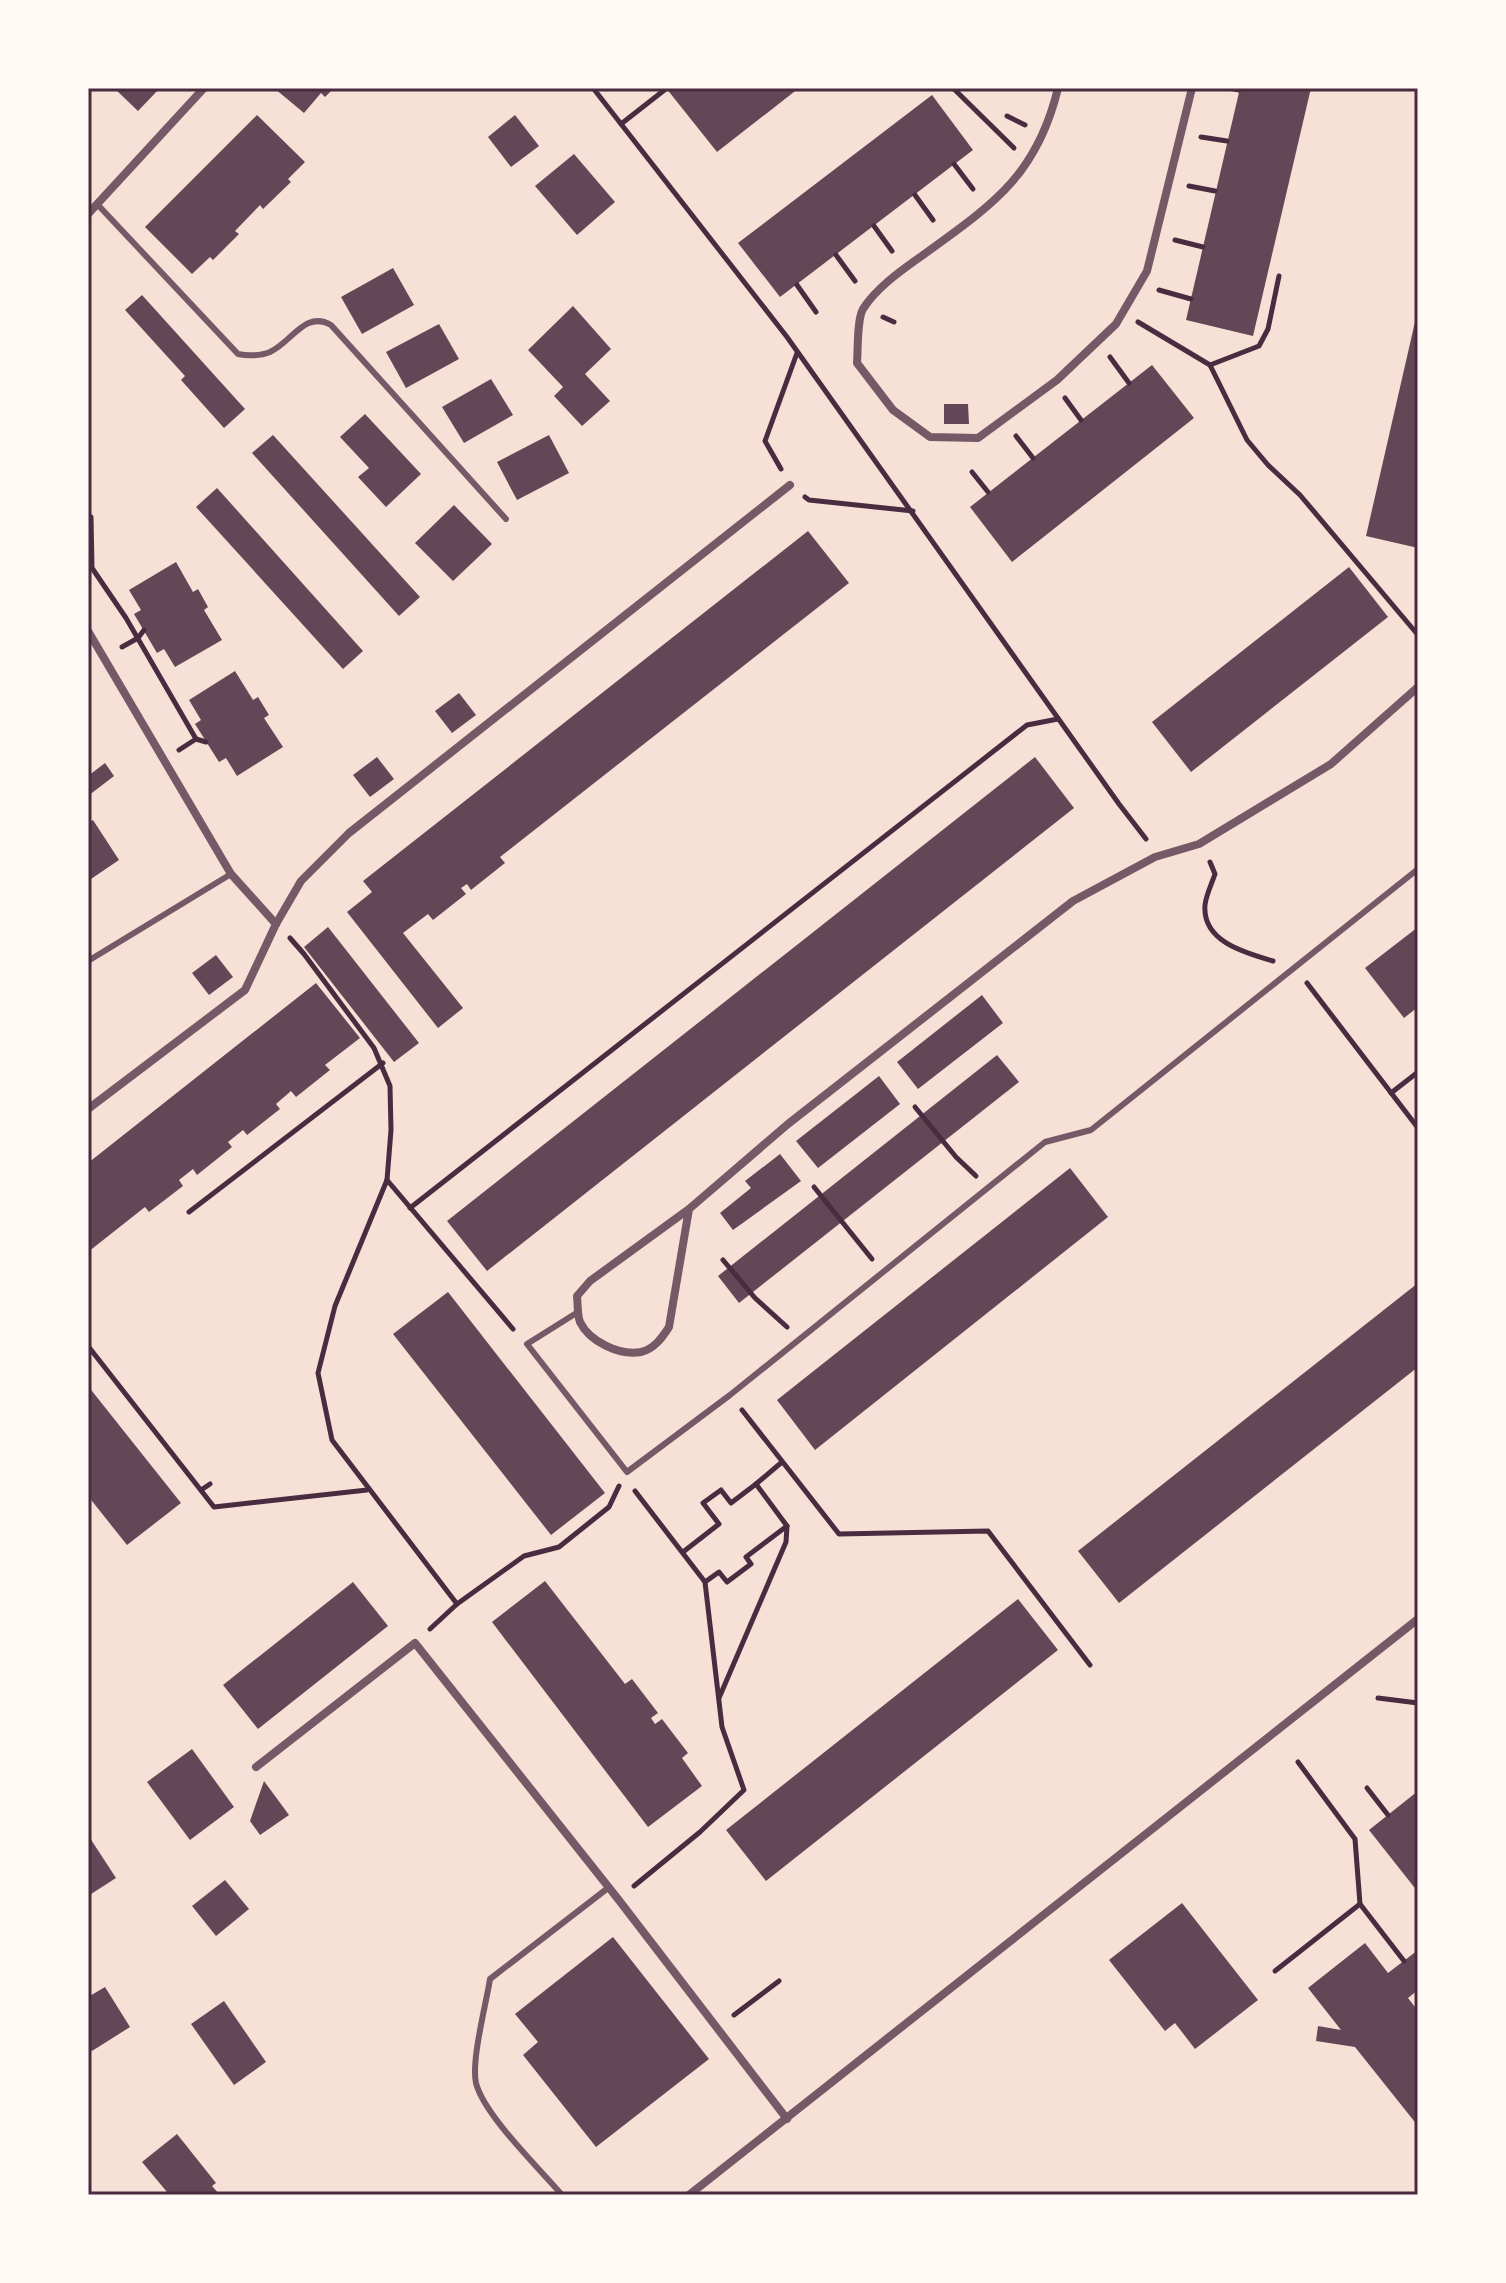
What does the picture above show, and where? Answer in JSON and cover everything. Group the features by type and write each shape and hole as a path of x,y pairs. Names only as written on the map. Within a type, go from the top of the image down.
{"street":[{"path":"88,214 204,88"},
{"path":"1058,88 1052,115 1029,163 992,205 895,275 862,310 857,363 893,410 930,437 978,438 1057,380 1116,324 1147,271 1192,88"},
{"path":"88,1109 245,990 276,924 301,881 349,833 790,485"},
{"path":"88,631 231,874 276,924"},
{"path":"689,1209 669,1327 659,1343 641,1352 622,1351 589,1336 579,1319 577,1296 590,1281 689,1209 788,1124 1073,901 1155,857 1199,844 1331,764 1418,687"},
{"path":"689,2195 1418,1619"},
{"path":"256,1767 415,1643 787,2119"}],"lane":[{"path":"98,205 238,354 247,356 270,352 311,321 323,320 331,325 506,519"},
{"path":"578,1312 527,1344 627,1472 730,1395 1045,1142 1091,1130 1418,869"},
{"path":"88,961 231,874"},
{"path":"562,2195 487,2107 476,2083 475,2055 490,1979 608,1888"}],"path":[{"path":"593,88 798,352 1149,843"},
{"path":"621,124 667,88"},
{"path":"953,88 1029,163"},
{"path":"1229,88 1239,90"},
{"path":"1007,116 1026,125"},
{"path":"1196,136 1227,141"},
{"path":"954,164 973,189"},
{"path":"1184,185 1215,191"},
{"path":"915,195 933,220"},
{"path":"874,226 892,251"},
{"path":"1170,239 1203,247"},
{"path":"836,255 855,281"},
{"path":"1210,365 1259,346 1268,329 1279,276"},
{"path":"797,285 816,312"},
{"path":"1154,288 1191,299"},
{"path":"1137,322 1210,365 1247,440 1300,495 1418,635"},
{"path":"798,352 765,441 790,485 809,500 913,511"},
{"path":"1109,356 1129,383"},
{"path":"1071,405 1081,420"},
{"path":"1020,441 1033,458"},
{"path":"972,472 988,492"},
{"path":"91,517 92,568 138,638 196,739 206,742"},
{"path":"104,657 138,638 144,630"},
{"path":"410,1208 1027,725 1058,719"},
{"path":"164,760 196,739"},
{"path":"276,924 304,954 360,1028 383,1063 390,1086 391,1130 387,1180 335,1306 318,1373 332,1440 367,1490 457,1604"},
{"path":"189,1212 383,1063"},
{"path":"1391,1093 1418,1072"},
{"path":"915,1107 956,1157 988,1188"},
{"path":"387,1180 527,1344"},
{"path":"814,1187 882,1273"},
{"path":"723,1260 755,1298 800,1338"},
{"path":"88,1346 214,1507 367,1490"},
{"path":"730,1395 839,1534 988,1531 1090,1665"},
{"path":"683,1552 719,1524 703,1503 721,1490 731,1503 782,1462"},
{"path":"415,1643 457,1604 524,1556 559,1547 609,1507 627,1472"},
{"path":"201,1490 210,1484"},
{"path":"719,1699 786,1542 787,1526 756,1484"},
{"path":"618,1899 700,1832 744,1790 725,1739 705,1582 643,1501"},
{"path":"705,1582 719,1572 727,1582 751,1564 746,1557 787,1526"},
{"path":"1378,1698 1418,1703"},
{"path":"1298,1762 1355,1839 1360,1904 1404,1961"},
{"path":"1367,1788 1388,1815"},
{"path":"1275,1971 1360,1904"},
{"path":"718,2028 779,1981"}],"building":[{"path":"114,88 160,88 138,111"},
{"path":"274,88 328,88 331,91 325,97 321,93 304,113"},
{"path":"666,88 799,88 717,152"},
{"path":"1240,88 1311,88 1253,336 1186,320"},
{"path":"932,95 973,150 780,297 738,243"},
{"path":"257,115 305,162 288,179 291,182 263,209 260,205 235,231 239,234 213,260 210,257 192,274 145,227"},
{"path":"515,115 539,146 511,167 488,137"},
{"path":"574,154 615,202 577,235 535,186"},
{"path":"393,268 414,305 362,334 341,297"},
{"path":"142,295 245,409 224,428 181,380 185,376 125,310"},
{"path":"573,306 611,349 585,374 610,401 582,426 554,396 563,387 528,350"},
{"path":"1418,313 1418,548 1366,536"},
{"path":"439,324 459,359 406,388 386,352"},
{"path":"1152,365 1194,418 1012,562 970,507"},
{"path":"491,379 513,415 464,443 442,407"},
{"path":"944,404 968,404 969,424 944,424"},
{"path":"365,414 421,474 386,507 358,477 369,468 340,437"},
{"path":"273,435 420,597 399,616 252,453"},
{"path":"549,435 569,473 517,500 497,462"},
{"path":"217,488 363,651 343,669 196,507"},
{"path":"454,505 492,544 453,581 415,543"},
{"path":"808,531 849,583 500,857 505,863 471,890 467,884 461,888 466,894 433,920 428,914 403,933 463,1008 438,1028 347,912 372,892 363,881"},
{"path":"176,562 193,592 198,589 208,607 204,610 222,640 175,667 164,649 157,653 134,614 141,610 129,590"},
{"path":"1349,567 1388,617 1191,772 1152,722"},
{"path":"235,671 253,700 258,697 269,715 264,718 283,747 237,776 226,758 219,762 195,724 201,720 189,700"},
{"path":"459,693 476,715 452,733 435,711"},
{"path":"377,757 394,779 370,797 353,775"},
{"path":"1035,757 1074,808 487,1271 447,1221"},
{"path":"105,763 114,776 88,796 88,776"},
{"path":"93,820 119,860 88,881 88,823"},
{"path":"328,927 419,1043 394,1062 304,947"},
{"path":"1418,927 1418,1007 1404,1018 1365,968"},
{"path":"216,955 233,977 209,995 192,973"},
{"path":"316,983 360,1038 325,1065 330,1070 296,1097 291,1091 276,1104 280,1109 247,1135 243,1130 228,1142 232,1147 197,1175 193,1169 179,1180 183,1186 149,1212 145,1207 88,1252 88,1163"},
{"path":"982,995 1003,1023 918,1089 897,1062"},
{"path":"997,1055 1019,1082 739,1303 718,1276"},
{"path":"879,1076 900,1104 818,1168 796,1141"},
{"path":"780,1154 801,1181 733,1230 720,1213 751,1188 745,1181"},
{"path":"1070,1168 1108,1217 815,1450 777,1400"},
{"path":"1418,1283 1418,1367 1119,1603 1078,1551"},
{"path":"448,1292 605,1493 551,1535 393,1334"},
{"path":"88,1386 181,1503 127,1545 88,1496"},
{"path":"545,1581 625,1684 632,1679 658,1713 651,1718 655,1724 662,1719 688,1753 682,1758 702,1786 648,1827 492,1622"},
{"path":"353,1582 388,1626 258,1729 223,1685"},
{"path":"1018,1599 1058,1650 766,1881 726,1830"},
{"path":"192,1749 234,1807 190,1840 147,1782"},
{"path":"264,1781 289,1815 260,1835 250,1821"},
{"path":"1418,1791 1418,1892 1369,1830"},
{"path":"88,1835 116,1878 88,1896"},
{"path":"225,1880 249,1909 216,1936 192,1906"},
{"path":"1182,1903 1258,2000 1195,2049 1175,2023 1165,2031 1109,1960"},
{"path":"613,1937 709,2059 596,2147 523,2055 538,2042 515,2014"},
{"path":"1365,1943 1388,1973 1418,1950 1418,1990 1408,1998 1418,2011 1418,2126 1355,2047 1316,2041 1318,2026 1341,2030 1308,1988"},
{"path":"105,1987 130,2027 92,2051 88,2045 88,1997"},
{"path":"224,2001 266,2062 234,2085 191,2024"},
{"path":"177,2134 216,2183 212,2186 220,2195 162,2195 167,2192 142,2162"}]}
